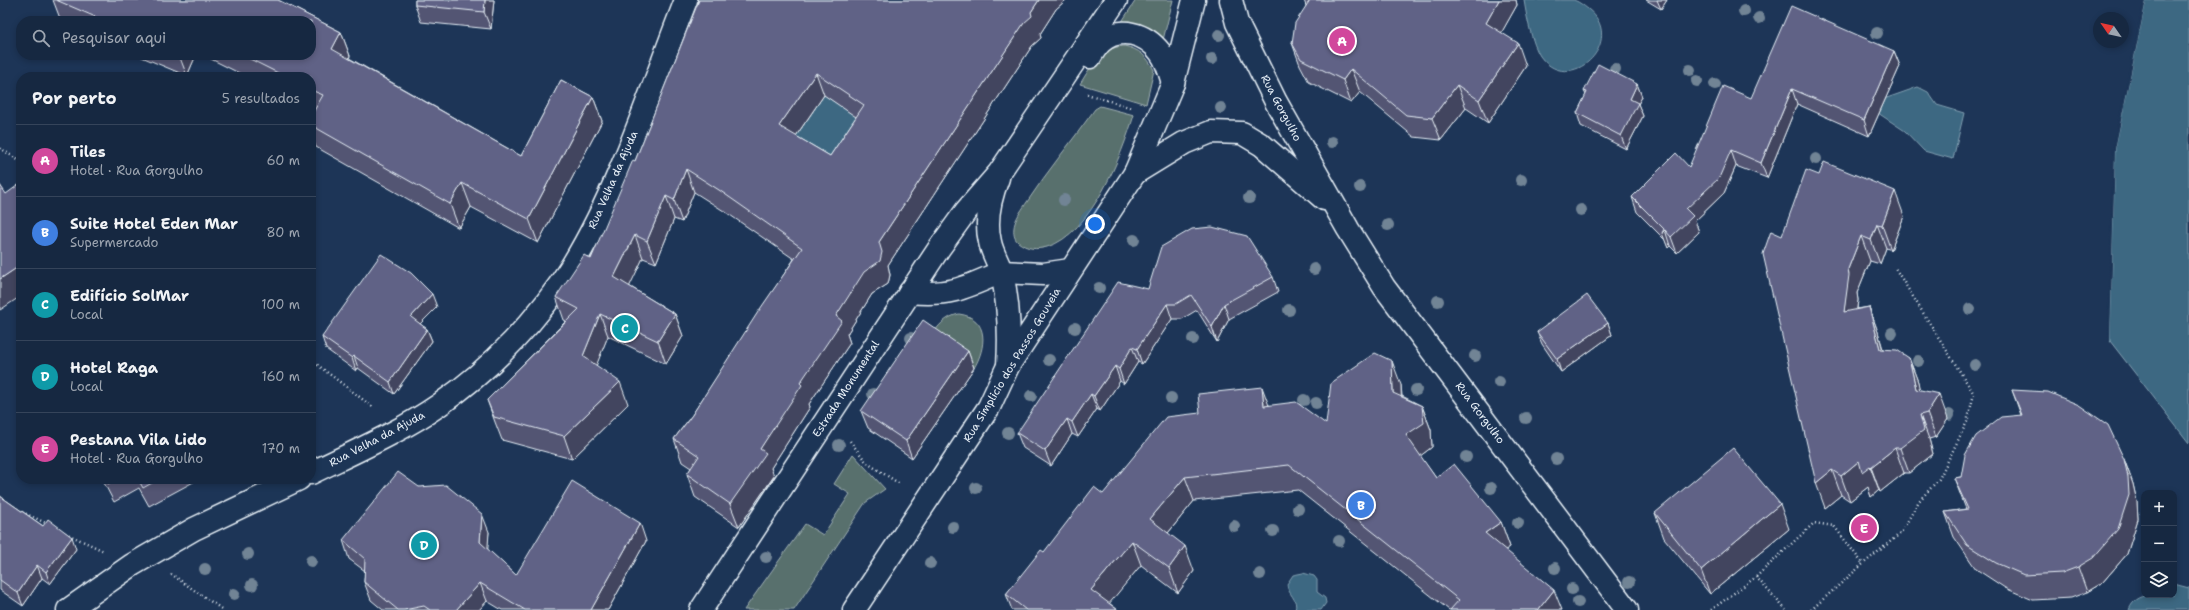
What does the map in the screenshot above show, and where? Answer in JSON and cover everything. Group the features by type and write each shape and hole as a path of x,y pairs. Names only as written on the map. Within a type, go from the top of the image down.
{"street":[{"name":"Rua Velha da Ajuda","path":"316,471 400,429 440,405 496,358 558,286 602,211 686,0"},
{"name":"Estrada Monumental","path":"701,610 910,292 966,211 1000,174 1116,0"},
{"name":"Rua Simplicio dos Passos Gouveia","path":"854,610 989,407 1008,366 1134,172 1173,83 1194,0"},
{"name":"Rua Gorgulho","path":"1231,0 1237,23 1276,102 1338,212 1384,287 1627,610"},
{"name":"Estrada Monumental","path":"1050,100 1068,85 1101,42 1115,33 1131,33 1148,40 1160,52 1167,64 1173,83"},
{"name":"Rua Gorgulho","path":"1134,172 1184,143 1211,132 1242,133 1262,145 1338,212"},
{"name":"Estrada Monumental","path":"1000,174 994,188 988,220 990,242 1001,272 1009,317 1008,366"},
{"path":"910,292 935,294 948,293 1001,272 1043,274 1070,270"},
{"path":"68,610 132,565 194,529 288,484"}],"path":[{"path":"1085,93 1134,109"},
{"path":"0,148 16,159"},
{"path":"1811,610 1901,533 1919,500 1939,479 1968,422 1974,394 1895,268"},
{"path":"316,364 374,408"},
{"path":"850,441 867,463 900,484"},
{"path":"21,511 55,528"},
{"path":"1711,610 1756,577 1814,523 1834,526 1863,564"},
{"path":"62,531 110,554"},
{"path":"168,572 223,610"},
{"path":"1756,577 1786,610"}],"green space":[{"path":"1136,0 1173,0 1163,40 1121,23"},
{"path":"1124,46 1134,49 1142,54 1154,70 1146,104 1080,84 1093,64 1103,54 1116,47"},
{"path":"1100,106 1134,115 1122,151 1102,191 1091,210 1077,227 1063,239 1047,247 1039,248 1032,248 1021,244 1015,238 1014,225 1016,220 1043,178 1095,109"},
{"path":"959,314 976,321 981,328 983,335 981,352 974,368 930,338 942,323 950,317"},
{"path":"853,454 885,489 865,503 794,610 744,610 805,524 823,535 850,494 834,484"}],"water":[{"path":"1524,0 1573,0 1579,2 1588,9 1599,22 1602,35 1598,49 1590,60 1579,68 1566,71 1552,67 1540,56 1534,44"},
{"path":"2146,0 2189,0 2189,443 2110,341 2115,149"},
{"path":"1918,87 1928,92 1937,105 1964,113 1953,159 1924,151 1905,131 1878,113 1884,99"},
{"path":"824,95 878,131 838,179 787,149"},
{"path":"1303,573 1314,576 1317,580 1317,592 1325,598 1326,603 1321,610 1295,610 1296,606 1287,584 1293,575"},
{"path":"2177,585 2189,588 2189,610 2129,610 2132,604 2141,598 2177,598"}],"pier":[{"path":"2144,0 2146,0 2115,149 2110,341 2108,341 2113,149"}],"building":[{"path":"56,0 278,0 310,16 93,16"},
{"path":"415,0 485,0 484,12 415,5"},
{"path":"699,0 1039,0 1031,12 1032,16 1024,23 879,242 882,252 880,261 864,272 836,316 842,321 800,383 802,385 760,449 766,453 730,504 687,474 699,456 674,439 692,415 758,312 802,248 719,190 686,169 674,200 666,196 647,241 635,235 614,277 675,314 658,341 600,314 583,356 620,382 564,436 494,417 487,400 579,309 556,297 584,255 591,259 633,160 635,161","holes":["816,73 864,105 830,156 779,126"]},
{"path":"1310,0 1499,0 1486,23 1518,43 1479,100 1457,85 1432,118 1406,115 1351,69 1343,80 1301,59 1292,43 1295,23"},
{"path":"1791,6 1894,51 1864,120 1792,89 1761,163 1731,150 1719,178 1686,209 1693,216 1671,237 1665,230 1662,233 1664,229 1632,197 1676,153 1689,167 1723,86 1751,98"},
{"path":"316,19 341,32 332,49 521,156 561,80 593,97 529,219 462,183 450,204 316,128 316,107 323,95 316,92 316,72 276,72 252,60 316,60"},
{"path":"1598,64 1637,84 1630,99 1638,103 1621,136 1577,113 1587,92 1584,91"},
{"path":"1824,162 1895,191 1882,225 1877,224 1871,240 1861,236 1848,269 1849,275 1844,312 1869,307 1880,349 1897,350 1909,358 1916,389 1939,394 1927,413 1920,415 1924,430 1900,448 1895,448 1871,467 1870,466 1862,472 1859,461 1841,476 1832,470 1816,483 1763,254 1771,231 1782,236 1806,170 1819,175"},
{"path":"0,185 6,194 16,187 16,268 0,279"},
{"path":"1212,227 1247,236 1273,277 1224,304 1212,327 1191,295 1176,304 1167,304 1137,349 1132,347 1119,369 1115,366 1094,396 1091,394 1072,422 1067,419 1045,451 1017,433 1118,282 1148,289 1161,247 1192,229"},
{"path":"381,254 411,273 432,294 411,317 427,329 390,382 354,356 352,358 322,337"},
{"path":"1587,295 1608,323 1557,359 1537,332"},
{"path":"923,320 968,351 906,441 861,411"},
{"path":"1375,353 1392,361 1393,393 1422,406 1424,423 1406,435 1436,478 1454,464 1501,522 1485,533 1554,590 1538,610 1450,610 1459,600 1289,465 1185,477 1150,519 1185,546 1169,568 1132,541 1091,590 1118,610 1026,610 1006,594 1041,550 1044,552 1094,487 1103,494 1166,417 1200,413 1198,394 1262,387 1264,406 1296,402 1326,424 1331,383"},
{"path":"2012,390 2048,392 2079,405 2108,425 2124,459 2128,477 2129,495 2118,529 2093,558 2078,567 2062,573 2024,575 1996,563 1967,545 1945,512 1968,509 1954,478 1961,477 1965,455 1976,436 2001,417 2022,415"},
{"path":"1733,448 1780,504 1701,570 1655,513"},
{"path":"398,472 419,487 446,485 482,514 480,542 516,575 572,481 640,523 591,610 525,610 480,583 456,610 430,610 424,606 398,610 364,582 365,559 343,540"},
{"path":"141,484 150,484 143,488"},
{"path":"0,496 43,526 48,519 72,537 46,572 37,565 18,593 0,580"}],"place":[{"name":"Tiles","path":"1342,41"},
{"name":"Edifício SolMar","path":"625,328"},
{"name":"Suite Hotel Eden Mar","path":"1361,505"},
{"name":"Pestana Vila Lido","path":"1864,528"},
{"name":"Hotel Raga","path":"424,545"}]}
